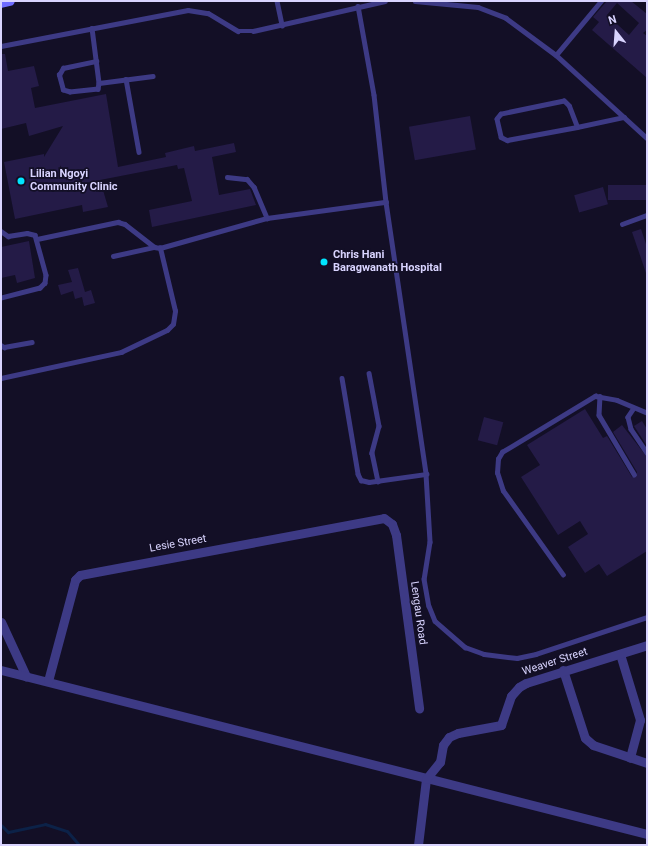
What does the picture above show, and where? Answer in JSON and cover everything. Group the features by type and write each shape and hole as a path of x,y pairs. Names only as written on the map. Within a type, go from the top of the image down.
{"main road":[{"path":"1,3 10,1"}],"street":[{"name":"Lesie Street","path":"48,681 75,580 80,575 373,519 384,518 390,521"},
{"name":"Lengau Road","path":"390,521 396,535 418,708"},
{"path":"1,622 26,676"},
{"name":"Weaver Street","path":"426,779 440,762 442,745 449,737 458,733 497,727 504,720 512,696 519,687 563,670 647,645"},
{"path":"620,654 640,720 630,758"},
{"path":"1,670 647,834"},
{"path":"563,670 585,738 593,744 647,763"},
{"path":"418,845 426,779"}],"lane":[{"path":"277,1 282,25"},
{"path":"1,46 195,9 208,12 244,32 282,25 358,6 385,1"},
{"path":"415,1 478,7 506,18 556,55 647,138"},
{"path":"556,55 601,1"},
{"path":"358,6 374,95 386,202 426,474 430,542 424,579 429,606 440,626 465,647 484,654 517,658 536,654 647,617"},
{"path":"92,28 99,83 98,89 94,91 65,92 59,79 60,72 69,66 96,61"},
{"path":"99,83 153,76"},
{"path":"126,80 139,152"},
{"path":"577,127 569,106 564,101 501,114 497,119 502,137 507,140 577,127 624,117"},
{"path":"227,177 248,179 254,187 267,218"},
{"path":"113,256 154,247 160,248 267,218 386,202"},
{"path":"622,224 647,215"},
{"path":"37,239 118,222 125,224 154,247"},
{"path":"1,231 8,236 32,233 37,239 46,272 44,286 1,298"},
{"path":"1,378 121,352 167,330 173,324 175,311 160,248"},
{"path":"1,345 4,347 32,342"},
{"path":"369,373 379,426 372,453 378,481"},
{"path":"342,378 358,474 361,480 378,481 426,474"},
{"path":"600,396 599,415 634,474"},
{"path":"563,575 503,491 497,464 502,452 591,398 600,396 647,413"},
{"path":"634,408 628,417 631,429 647,453"}],"building":[{"path":"607,1 631,1 647,14 647,30 643,33 647,36 647,78 592,30 599,22 593,17","holes":["617,3 639,23 629,35 607,15"]},
{"path":"1,54 5,54 8,71 34,66 39,86 31,88 35,108 106,94 118,167 166,157 165,153 194,146 195,151 234,143 236,152 212,157 219,195 250,189 256,205 152,227 149,210 192,201 184,168 178,169 177,165 100,180 108,207 83,212 82,205 15,219 4,162 44,154 44,157 63,126 29,136 26,123 1,129"},
{"path":"470,116 476,149 415,160 409,127"},
{"path":"608,185 647,185 647,200 608,200"},
{"path":"603,187 608,204 579,213 574,195"},
{"path":"641,229 647,247 646,273 632,232"},
{"path":"29,241 35,278 17,283 15,275 1,278 1,247"},
{"path":"78,268 85,292 91,290 95,303 84,306 82,297 75,299 73,291 61,295 58,285 72,282 68,270"},
{"path":"585,409 603,438 607,436 632,477 636,477 637,472 613,432 622,425 647,457 647,551 607,576 599,564 585,573 568,547 588,534 580,521 558,535 521,477 540,465 527,445"},
{"path":"484,417 503,422 497,445 478,440"},
{"path":"642,421 647,429 647,446 634,426"}],"waterway":[{"path":"1,825 8,832 45,824 67,831 79,845"},
{"path":"119,845 127,845"}],"place":[{"name":"Lilian Ngoyi Community Clinic","path":"21,181"},
{"name":"Chris Hani Baragwanath Hospital","path":"324,262"}]}
